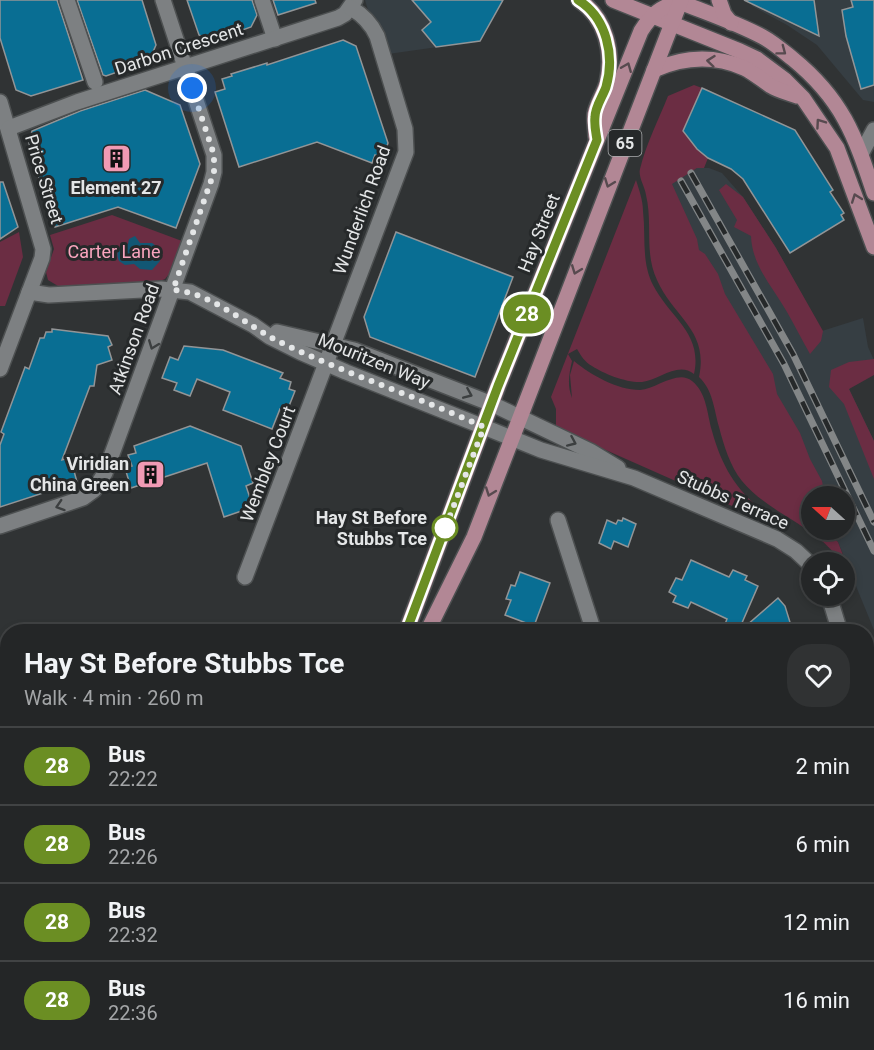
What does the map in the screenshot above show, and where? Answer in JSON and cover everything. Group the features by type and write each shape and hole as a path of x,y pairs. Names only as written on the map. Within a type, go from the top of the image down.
{"main road":[{"path":"579,0 595,15 604,32 610,60 606,85 595,115 597,140"},
{"path":"613,0 757,60 785,80 803,98 837,148 874,247"},
{"path":"719,0 724,14 731,23"},
{"path":"652,15 679,1 765,38 806,70 834,100 848,123 874,193"},
{"name":"65","path":"431,624 474,537 679,1"},
{"name":"Hay Street","path":"409,624 492,404 597,140 641,31 652,15"},
{"path":"654,70 669,63 684,60 716,60 746,69 774,88 803,98"}],"street":[{"path":"67,0 95,82"},
{"name":"Atkinson Road","path":"0,526 82,498 94,490 105,473 214,172 214,155 163,0"},
{"path":"262,0 275,39"},
{"name":"Darbon Crescent","path":"9,128 77,102 338,18 353,4"},
{"name":"Wunderlich Road","path":"326,364 406,152 407,140 377,36 373,26 353,4"},
{"name":"Price Street","path":"0,102 44,249 0,369"},
{"path":"861,154 874,130"},
{"name":"Mouritzen Way","path":"29,292 49,295 173,290 190,292 253,325 270,338 326,364 484,427"},
{"name":"Mouritzen Way","path":"253,325 295,338 354,350 492,404"},
{"name":"Wembley Court","path":"245,577 326,364"},
{"name":"Stubbs Terrace","path":"492,404 590,451 634,478"},
{"name":"Stubbs Terrace","path":"484,427 574,461 634,478 777,539 801,556"},
{"path":"558,520 591,624"},
{"path":"832,606 838,624"}],"shaded area":[{"path":"365,0 503,0 480,41 381,55"},
{"path":"751,0 874,0 874,102 863,100 817,45 752,6"},
{"path":"697,168 709,168 722,173 743,197 776,248 822,331 863,318 868,347 874,360 849,389 874,441 874,624 872,624 855,584 855,552 842,552 836,540 855,540 855,486 807,486 661,203 672,183"}],"green space":[{"path":"694,85 702,88 683,131 697,149 708,158 704,168 697,168 672,184 697,239 699,250 705,254 718,274 725,294 773,374 777,394 800,433 822,481 823,486 801,486 801,526 753,493 738,475 725,448 710,394 699,377 701,361 695,336 664,293 653,270 648,206 640,169 668,96"},
{"path":"636,180 642,203 645,258 649,276 660,297 683,326 694,347 696,360 694,374 682,369 668,372 648,381 630,381 609,375 587,363 577,349 568,354 572,361 569,379 569,389 572,398 570,375 574,361 605,381 631,389 646,389 680,377 692,381 704,398 716,445 727,470 742,492 774,519 775,525 556,428 556,409 551,397"},
{"path":"726,184 743,197 776,248 823,331 821,341 810,354 759,267 751,236 734,227 737,220 719,190"},
{"name":"Carter Lane","path":"112,215 182,241 165,279 155,283 63,289 48,280 46,272 54,249 50,235"},
{"path":"19,232 23,257 5,306 0,306 0,242"},
{"path":"874,359 874,375 849,389 874,441 874,479 844,404 829,387 831,370 849,362"},
{"path":"820,540 836,540 842,552 831,550"}],"water":[{"path":"135,236 140,243 152,243 159,248 160,261 152,270 140,269 134,264 125,265 119,261 117,255 119,250"}],"building":[{"path":"0,0 57,0 83,80 31,96 16,90 0,38"},
{"path":"77,0 142,0 156,45 149,61 106,76 103,75"},
{"path":"187,0 252,0 257,15 251,27 212,41 199,35"},
{"path":"273,0 315,0 316,3 278,15"},
{"path":"412,0 503,0 480,41 436,47 422,30 431,22"},
{"path":"744,0 814,0 819,36"},
{"path":"851,0 874,0 874,85 861,89 846,36 842,10 853,7"},
{"path":"343,40 356,46 388,143 383,158 375,155 372,163 317,142 239,167 215,92 225,89 222,79 232,76 231,74 267,63 267,65"},
{"path":"702,88 795,130 833,190 830,192 844,213 841,215 844,220 790,253 743,179 731,169 708,158 697,149 683,131"},
{"name":"Element 27","path":"145,90 180,105 200,164 176,228 118,207 55,227 31,153 29,143 32,131 80,111"},
{"path":"0,182 3,182 18,227 0,239"},
{"path":"396,232 513,277 475,377 370,337 364,317"},
{"path":"52,329 108,336 112,345 108,347 112,360 97,365 94,386 90,386 62,460 77,456 81,469 74,471 77,482 0,507 0,445 4,434 1,432 25,367 29,369 40,338 44,338 46,332 52,332"},
{"path":"184,346 223,350 283,373 280,378 291,382 289,389 295,391 287,411 280,409 272,429 223,410 230,392 197,379 190,396 174,390 177,383 162,378 170,357 178,360"},
{"name":"Viridian China Green","path":"190,426 241,446 253,483 246,486 253,507 224,517 207,463 131,488 125,468 132,466 128,455 136,453 134,446"},
{"path":"623,518 636,524 628,547 614,541 611,549 599,543 607,520 616,524"},
{"path":"691,560 729,577 733,570 747,576 745,580 758,586 741,624 725,624 727,619 691,602 688,608 673,602 676,596 669,592 676,578 682,580"},
{"path":"520,572 550,583 535,624 505,615 511,600 506,599 511,585 515,586"},
{"path":"778,598 785,606 791,624 748,624"}],"railway":[{"path":"691,173 793,354 874,522"},
{"path":"681,181 784,364 874,551"}],"bus line":[{"name":"28","path":"409,624 498,386 597,140 595,115 606,85 610,60 607,40 595,15 578,0"}],"place":[{"name":"Element 27","path":"116,159"},
{"name":"Viridian China Green","path":"150,474"},
{"name":"Hay St Before Stubbs Tce","path":"445,528"}],"route":[{"path":"192,88 214,155 214,172 173,290 190,292 207,300 253,325 270,338 326,364 484,427 443,534 445,528"}]}
